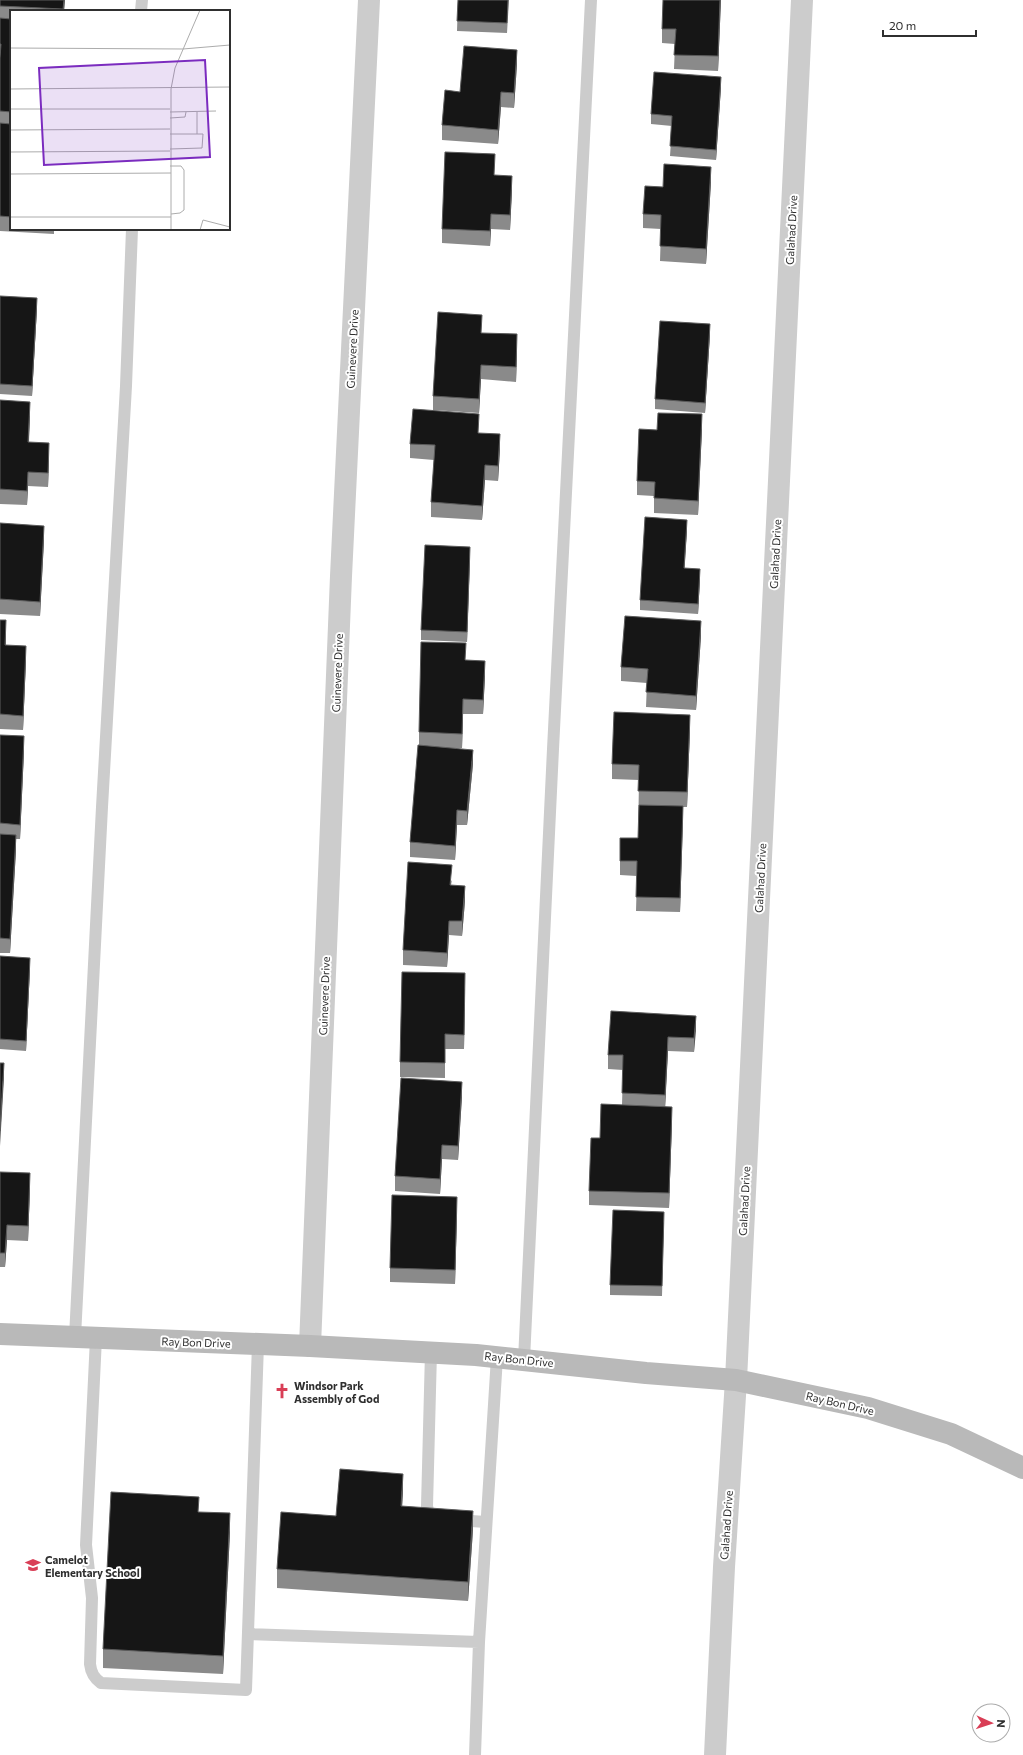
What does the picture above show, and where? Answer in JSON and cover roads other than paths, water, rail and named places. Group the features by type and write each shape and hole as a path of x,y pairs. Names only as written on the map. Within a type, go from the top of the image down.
{"street":[{"name":"Guinevere Drive","path":"310,1346 341,576 369,0"},
{"name":"Galahad Drive","path":"715,1755 724,1567 736,1380 802,0"},
{"name":"Ray Bon Drive","path":"0,1334 431,1352 497,1357 646,1373 736,1380 868,1408 951,1434 1023,1468"}],"lane":[{"path":"141,10 142,0"},
{"path":"524,1360 591,0"},
{"path":"132,230 126,386 102,799 86,1337 86,1545 92,1598 90,1664 94,1677 101,1683 246,1690 258,1344"},
{"path":"431,1352 427,1506 429,1516 440,1519 486,1522"},
{"path":"475,1755 478,1642 497,1357"},
{"path":"249,1634 478,1642"}],"place":[{"name":"Windsor Park Assembly of God","path":"282,1391"},
{"name":"Camelot Elementary School","path":"33,1565"}]}
